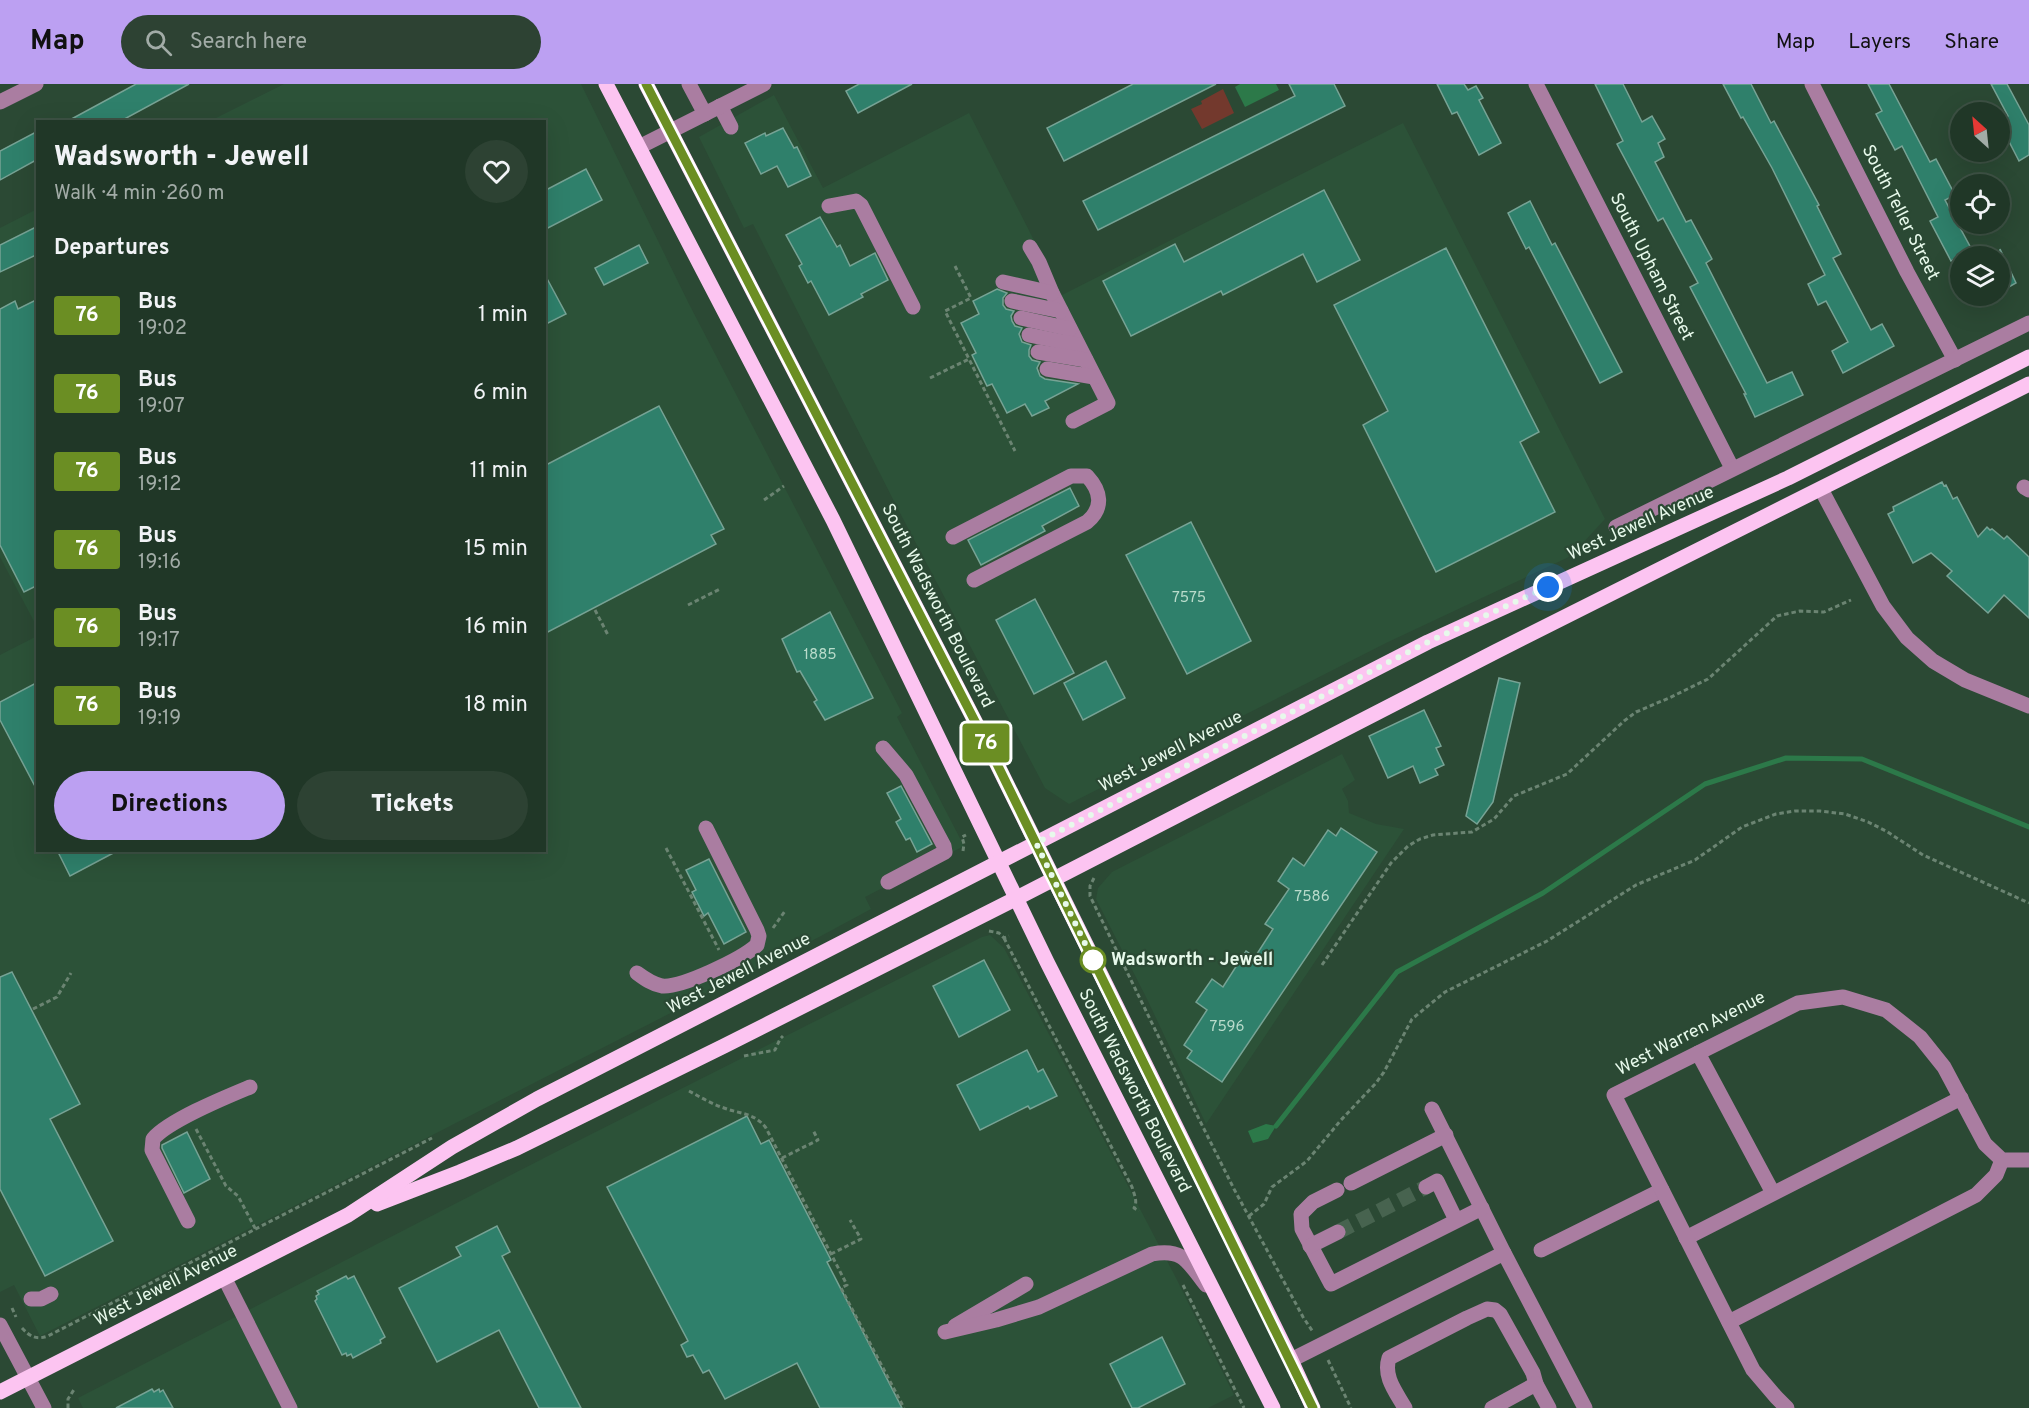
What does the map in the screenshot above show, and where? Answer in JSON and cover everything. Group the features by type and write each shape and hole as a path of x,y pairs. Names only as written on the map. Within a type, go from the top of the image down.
{"main road":[{"name":"South Wadsworth Boulevard","path":"606,84 832,520 1017,898 1273,1408"},
{"name":"South Wadsworth Boulevard","path":"646,84 1036,843 1313,1408"},
{"name":"West Jewell Avenue","path":"0,1392 348,1215 503,1116 1428,642 1788,478 2029,357"},
{"name":"West Jewell Avenue","path":"348,1215 517,1148 714,1051 1053,880 1495,652 2029,384"}],"street":[{"path":"0,102 36,84"},
{"path":"689,84 705,114"},
{"path":"639,147 764,84"},
{"name":"South Upham Street","path":"1536,84 1732,468"},
{"name":"South Teller Street","path":"1812,84 1907,272 1955,360"},
{"path":"720,106 731,127"},
{"path":"829,206 850,201 856,201 861,205 913,307"},
{"path":"1030,247 1108,403 1073,421"},
{"path":"1003,282 1052,293"},
{"path":"1012,301 1061,311"},
{"path":"1021,318 1070,329"},
{"name":"West Jewell Avenue","path":"1616,527 2029,323"},
{"path":"1029,335 1078,345"},
{"path":"1038,352 1086,360"},
{"path":"1047,369 1094,377"},
{"path":"953,537 1071,476 1087,476 1096,488 1100,503 1098,510 1087,522 975,580"},
{"path":"1821,489 1883,606 1907,638 1933,661 1965,681 2029,706"},
{"path":"883,748 906,775 944,846 945,852 888,882"},
{"path":"637,973 653,984 673,986 700,976 748,952 757,945 759,936 757,930 706,828"},
{"name":"West Warren Avenue","path":"1787,1408 1753,1370 1614,1095 1798,1003 1843,997 1886,1010 1920,1037 1944,1066 1985,1144 2002,1160"},
{"path":"1698,1053 1773,1193"},
{"path":"188,1221 152,1150 153,1139 163,1129 222,1098 250,1087"},
{"path":"1686,1238 1961,1098"},
{"path":"1432,1109 1585,1408"},
{"path":"1446,1136 1313,1202 1302,1214 1302,1229 1310,1246 1331,1284 1482,1208"},
{"path":"1729,1322 1976,1195 1996,1176 2002,1160 2029,1160"},
{"path":"1426,1187 1437,1181 1456,1220"},
{"path":"1541,1250 1662,1190"},
{"path":"1310,1246 1338,1232"},
{"path":"1026,1284 945,1332 1039,1307 1152,1254 1166,1252 1178,1254 1193,1268 1217,1298"},
{"path":"1291,1360 1504,1253"},
{"path":"225,1279 290,1408"},
{"path":"31,1299 41,1299 51,1294"},
{"path":"1405,1408 1389,1381 1386,1371 1389,1358 1487,1310 1495,1310 1500,1314 1533,1373 1536,1384 1549,1408"},
{"path":"0,1324 44,1408"},
{"path":"1492,1408 1536,1384"}],"path":[{"path":"955,266 971,298 945,311 1015,451"},
{"path":"930,378 969,359"},
{"path":"764,500 784,486"},
{"path":"688,605 720,589"},
{"path":"1322,965 1391,863 1408,846 1433,835 1472,832 1494,819 1514,796 1567,774 1624,720 1636,712 1708,679 1777,616 1800,611 1824,612 1851,600"},
{"path":"595,610 608,635"},
{"path":"1249,1216 1264,1204 1272,1187 1307,1161 1341,1120 1377,1083 1412,1019 1430,1003 1445,992 1547,941 1636,885 1695,860 1729,835 1758,820 1795,811 1845,814 1886,831 1923,855 2029,903"},
{"path":"666,848 720,952"},
{"path":"1097,875 1090,886 1090,896 1249,1216 1303,1317 1315,1334"},
{"path":"1084,899 1090,896"},
{"path":"987,927 990,932 999,933 1004,938 1132,1187 1136,1205 1134,1208 1139,1211"},
{"path":"1004,938 1009,936"},
{"path":"33,1009 57,997 70,973"},
{"path":"740,1057 776,1050"},
{"path":"689,1091 722,1107 760,1120 766,1128 847,1285 841,1288 904,1408"},
{"path":"194,1125 226,1186 238,1196 256,1230"},
{"path":"782,1158 818,1140 813,1130"},
{"path":"22,1328 34,1337 48,1336 361,1174"},
{"path":"831,1254 861,1239 850,1220"},
{"path":"1180,1277 1244,1408"},
{"path":"12,1308 17,1318"},
{"path":"1329,1362 1351,1408"},
{"path":"68,1408 68,1399 75,1388"}],"shaded area":[{"path":"284,84 581,84 689,304 902,713 897,717 964,846 865,897 871,909 821,936 40,1336 14,1285 0,1292 0,655 36,637 36,852 546,852 546,120 212,120"},
{"path":"1240,84 1276,84 1279,90 1245,107 1235,87"},
{"path":"1223,89 1234,113 1202,129 1191,109"},
{"path":"774,95 823,188 969,113 1062,295 1403,123 1605,519 1571,556 1386,643 1069,804 1045,788 899,511 753,224 744,228 699,137"},
{"path":"36,210 36,625 0,557 0,228"},
{"path":"1342,754 1355,780 1342,789 1348,801 1349,813 1376,824 1404,829 1206,1124 1147,999 1096,899 1098,888 1112,872"},
{"path":"990,935 1004,948 1176,1278 1234,1395 1208,1408 83,1408 78,1398 546,1157"},
{"path":"1266,1124 1276,1126 1268,1139 1253,1143 1248,1131"}],"building":[{"path":"136,84 189,84 123,120 70,120"},
{"path":"859,84 912,84 858,113 846,91"},
{"path":"1133,84 1216,84 1064,161 1047,128"},
{"path":"1289,84 1334,84 1345,106 1098,230 1083,201 1295,96"},
{"path":"1437,84 1464,84 1468,90 1476,86 1483,98 1479,100 1501,143 1479,155 1457,112 1452,114"},
{"path":"1595,84 1623,84 1642,122 1652,116 1665,139 1658,143 1664,157 1655,162 1686,222 1691,220 1712,259 1706,263 1767,383 1792,372 1803,395 1755,417 1744,394 1746,394 1690,287 1698,283 1663,218 1658,221 1617,144 1623,141"},
{"path":"1723,84 1751,84 1771,123 1774,121 1819,205 1817,206 1841,254 1833,258 1871,330 1882,324 1894,346 1843,373 1832,351 1848,342 1826,301 1818,305 1808,284 1825,275 1772,168"},
{"path":"1868,84 1889,84 1930,162 1936,159 1950,186 1950,198 1945,200 1950,209 1950,234 1963,234 1970,246 1950,246 1950,259 1930,221 1938,217 1902,146 1895,150 1876,114 1882,111"},
{"path":"1991,84 2007,84 2029,125 2029,155 2019,161 2010,143 2010,102 2001,102"},
{"path":"783,128 794,148 797,147 811,176 788,187 777,166 761,174 745,143 765,133 766,136"},
{"path":"36,132 36,160 0,180 0,151"},
{"path":"586,169 602,200 546,229 546,190"},
{"path":"1324,190 1360,260 1317,282 1303,254 1223,295 1221,291 1131,336 1103,281 1175,244 1184,262"},
{"path":"1530,201 1552,245 1555,243 1622,372 1600,383 1529,247 1526,249 1508,213"},
{"path":"820,217 837,247 840,245 850,266 875,253 888,280 861,294 863,297 829,315 811,281 808,283 799,266 802,264 786,235"},
{"path":"36,227 36,255 0,272 0,245"},
{"path":"639,245 648,263 604,285 595,268"},
{"path":"1446,248 1539,432 1520,442 1555,512 1436,572 1363,425 1388,411 1334,305"},
{"path":"2010,270 2016,283 2010,286"},
{"path":"546,277 566,314 546,324"},
{"path":"997,289 1007,293 1003,298 1003,305 1006,309 1014,311 1011,316 1012,321 1015,326 1022,328 1019,334 1022,342 1031,345 1029,356 1032,360 1040,362 1037,368 1040,376 1045,379 1078,384 1045,401 1049,408 1032,416 1025,404 1007,413 992,384 987,386 972,355 976,353 961,323 979,314 973,301"},
{"path":"36,300 36,586 24,592 0,545 0,309 15,301 18,309"},
{"path":"659,406 724,529 711,535 716,544 546,633 546,465"},
{"path":"1942,482 1953,499 1957,497 1978,537 1987,527 2004,539 2007,536 2029,557 2029,618 2004,595 1988,613 1947,576 1952,571 1931,553 1913,563 1888,514 1894,511 1893,507"},
{"path":"1070,488 1079,506 1042,526 1045,531 981,565 968,540"},
{"path":"1191,522 1251,641 1187,674 1126,555"},
{"path":"1035,599 1074,673 1034,694 996,620"},
{"path":"830,612 873,698 825,720 814,702 817,700 800,671 797,672 782,639"},
{"path":"1106,661 1125,698 1083,720 1064,683"},
{"path":"1499,678 1520,683 1493,802 1477,824 1466,816"},
{"path":"36,683 36,788 0,720 0,702"},
{"path":"1424,710 1441,746 1436,748 1444,765 1435,769 1438,775 1420,783 1413,766 1388,778 1369,736"},
{"path":"901,786 932,844 917,852 910,838 906,840 896,822 901,819 887,793"},
{"path":"1341,828 1377,852 1222,1082 1187,1058 1192,1051 1184,1045 1207,1010 1196,1002 1212,979 1223,987 1246,951 1255,957 1273,929 1265,924 1289,889 1278,881 1293,858 1304,866 1328,830 1336,836"},
{"path":"58,852 115,852 70,876"},
{"path":"709,859 746,932 724,944 708,913 704,916 692,892 696,890 686,870"},
{"path":"984,960 1010,1010 959,1037 933,986"},
{"path":"12,972 80,1104 50,1119 113,1241 45,1276 0,1189 0,977"},
{"path":"1027,1050 1038,1072 1043,1069 1057,1096 1030,1109 1028,1106 980,1130 957,1085"},
{"path":"747,1116 761,1144 769,1140 831,1260 827,1262 902,1408 820,1408 797,1363 725,1399 709,1370 703,1373 693,1355 687,1357 681,1345 688,1341 607,1187"},
{"path":"187,1132 210,1179 184,1193 162,1145"},
{"path":"497,1226 510,1252 502,1256 581,1408 539,1408 499,1330 437,1362 399,1288 461,1256 456,1247"},
{"path":"346,1276 348,1279 354,1276 385,1337 380,1340 381,1343 353,1358 351,1354 342,1355 315,1301 319,1294 317,1291"},
{"path":"1162,1337 1185,1384 1138,1408 1132,1408 1110,1364"},
{"path":"152,1389 154,1392 159,1389 160,1392 163,1390 173,1408 116,1408"}],"waterway":[{"path":"1276,1126 1397,972 1543,893 1705,784 1786,758 1862,759 2029,827"}],"tunnel":[{"path":"1338,1232 1426,1187"}],"bus line":[{"name":"76","path":"646,84 996,762 1313,1408"}],"place":[{"name":"Wadsworth - Jewell","path":"1093,960"}],"route":[{"path":"1093,960 1096,966 1036,843 1428,642 1548,587"}]}
